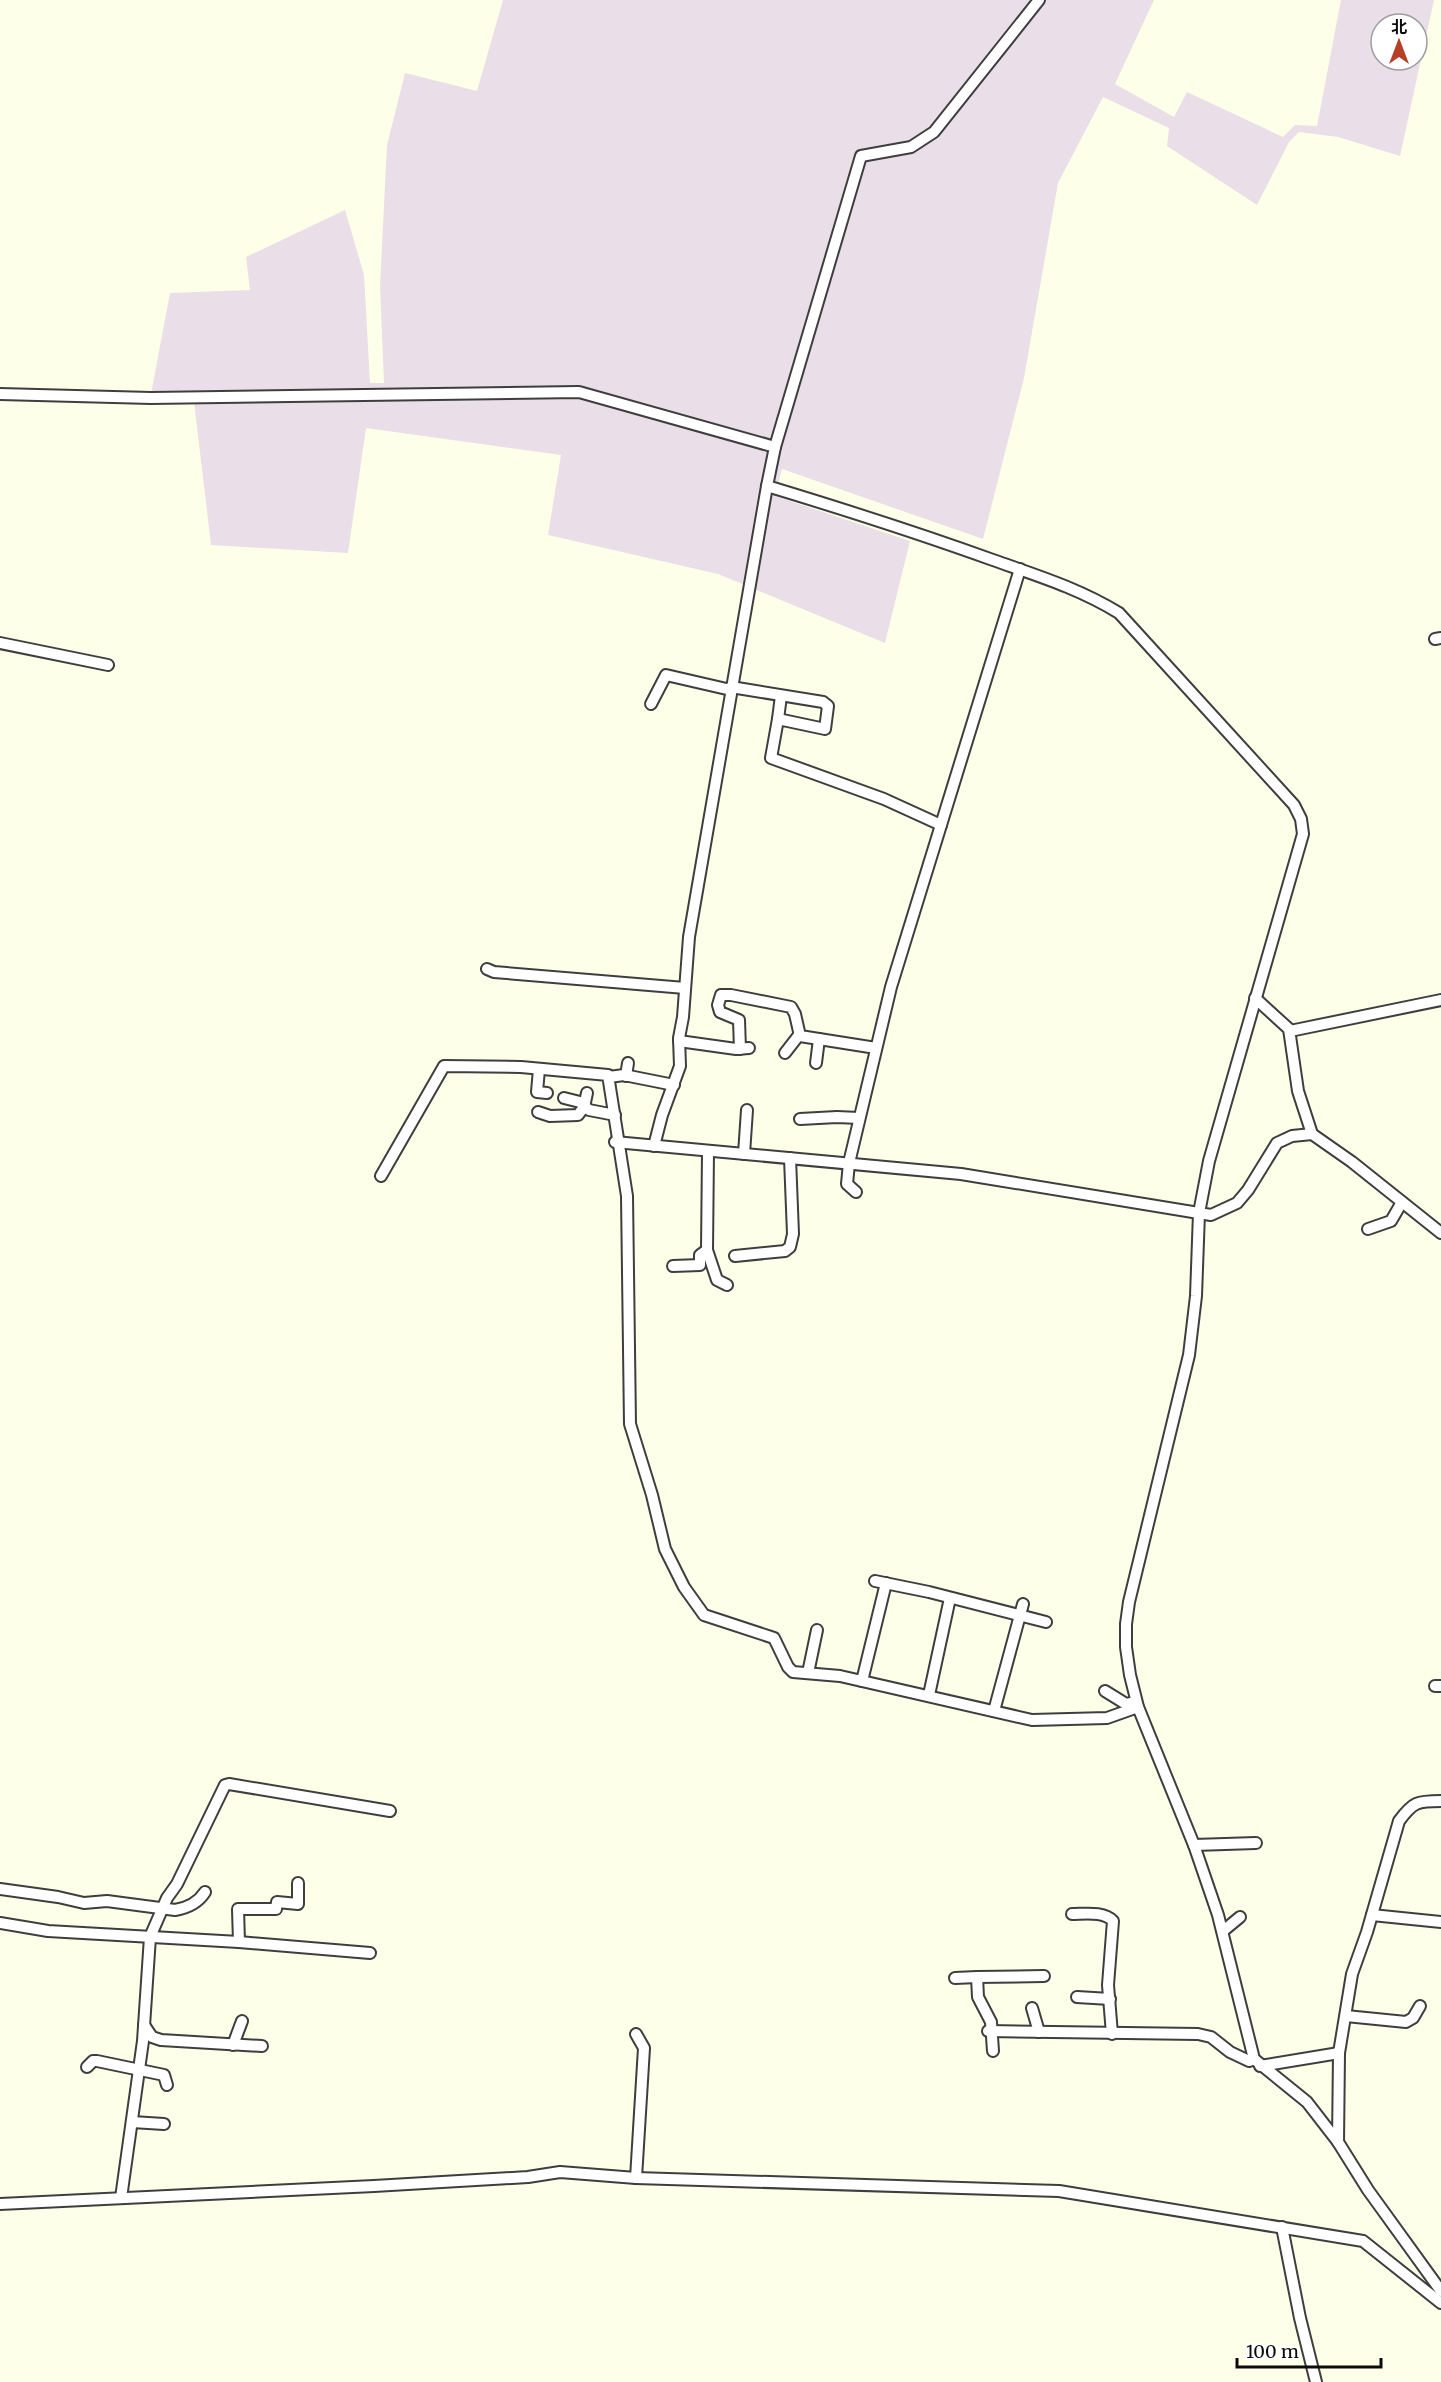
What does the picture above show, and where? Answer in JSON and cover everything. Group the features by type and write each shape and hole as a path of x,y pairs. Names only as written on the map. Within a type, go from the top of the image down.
{"street":[{"path":"654,1146 681,1060 679,1041 689,937 693,928 731,689 775,447 861,156 911,147 934,132 1039,0"},
{"path":"0,394 151,398 579,392 775,447"},
{"path":"767,486 895,524 1065,585 1091,596 1119,613 1294,805 1301,819 1303,834 1211,1150 1199,1213 1196,1296 1189,1355 1129,1602 1126,1624 1130,1675 1137,1705 1194,1845 1222,1931 1257,2062 1307,2102 1338,2142 1368,2190 1441,2291"},
{"path":"856,1192 847,1184 849,1163 891,987 1020,569"},
{"path":"0,642 108,665"},
{"path":"651,704 666,675 731,689 823,702 829,710 825,729 778,719"},
{"path":"781,696 771,758 884,800 941,825"},
{"path":"487,969 494,972 685,988"},
{"path":"679,1041 744,1049 739,1020 720,1012 718,1005 720,995 731,995 790,1007 795,1014 800,1035"},
{"path":"1255,998 1290,1031 1298,1091 1312,1134 1441,1233"},
{"path":"1290,1031 1441,1000"},
{"path":"800,1035 876,1048"},
{"path":"785,1053 800,1035"},
{"path":"816,1064 819,1039"},
{"path":"626,1076 628,1063"},
{"path":"381,1176 444,1066 603,1073 609,1077 626,1076 674,1085"},
{"path":"539,1069 537,1092 547,1093"},
{"path":"609,1077 615,1115 616,1142 627,1205 630,1424 652,1495 665,1549 684,1587 704,1615 774,1638 788,1667 793,1672 840,1676 1032,1720 1107,1718 1137,1705"},
{"path":"538,1112 550,1116 578,1115 584,1107 587,1093"},
{"path":"564,1098 575,1100 589,1110 615,1115"},
{"path":"744,1154 747,1110"},
{"path":"800,1119 859,1118"},
{"path":"616,1142 961,1173 1211,1215 1237,1203 1248,1190 1277,1143 1292,1136 1312,1134"},
{"path":"708,1152 707,1250 717,1280 727,1285"},
{"path":"735,1256 785,1251 790,1247 793,1234 790,1158"},
{"path":"1368,1228 1391,1221 1402,1202"},
{"path":"673,1266 700,1265 700,1255 707,1250"},
{"path":"862,1681 880,1582 950,1598 1021,1610 1046,1622"},
{"path":"929,1695 950,1598"},
{"path":"994,1711 1021,1610"},
{"path":"808,1673 817,1630"},
{"path":"1105,1691 1126,1704 1137,1705"},
{"path":"121,2198 144,2025 150,1937 225,1785 390,1811"},
{"path":"1338,2142 1340,2053 1352,1974 1399,1821 1410,1806 1416,1803 1441,1801"},
{"path":"1194,1845 1256,1843"},
{"path":"239,1942 238,1909 276,1910 277,1902 298,1904 298,1883"},
{"path":"0,1889 84,1903 107,1901 162,1909 185,1909 201,1899 205,1892"},
{"path":"1072,1914 1094,1914 1109,1917 1113,1921 1108,1985 1112,2034"},
{"path":"1372,1915 1441,1922"},
{"path":"1222,1931 1240,1917"},
{"path":"0,1923 48,1931 239,1942 370,1953"},
{"path":"956,1978 1044,1976"},
{"path":"977,1977 978,1997 991,2022 993,2050"},
{"path":"1077,1997 1110,1999"},
{"path":"1346,2016 1406,2022 1413,2018 1420,2006"},
{"path":"1032,2008 1039,2032"},
{"path":"233,2045 242,2021"},
{"path":"144,2025 152,2037 161,2040 262,2046"},
{"path":"990,2031 1198,2034 1211,2037 1230,2052 1249,2061 1257,2062 1340,2053"},
{"path":"636,2034 644,2048 636,2178"},
{"path":"87,2067 93,2061 97,2061 139,2069 164,2075 167,2085"},
{"path":"132,2122 164,2124"},
{"path":"0,2204 374,2186 528,2177 560,2172 636,2178 1059,2191 1363,2241 1441,2303"},
{"path":"1282,2227 1316,2382"}],"shaded area":[{"path":"503,0 1154,0 1115,84 1174,117 1187,92 1283,137 1295,125 1317,126 1341,0 1434,0 1429,23 1429,12 1369,12 1369,72 1418,72 1400,156 1338,137 1299,132 1289,142 1257,205 1167,146 1169,128 1103,97 1058,183 1024,378 983,539 782,469 775,496 910,541 885,643 718,574 548,535 561,455 366,428 348,553 211,545 193,393 151,394 170,293 250,290 246,257 345,210 364,275 370,383 384,383 380,286 387,145 405,73 477,91"}]}
